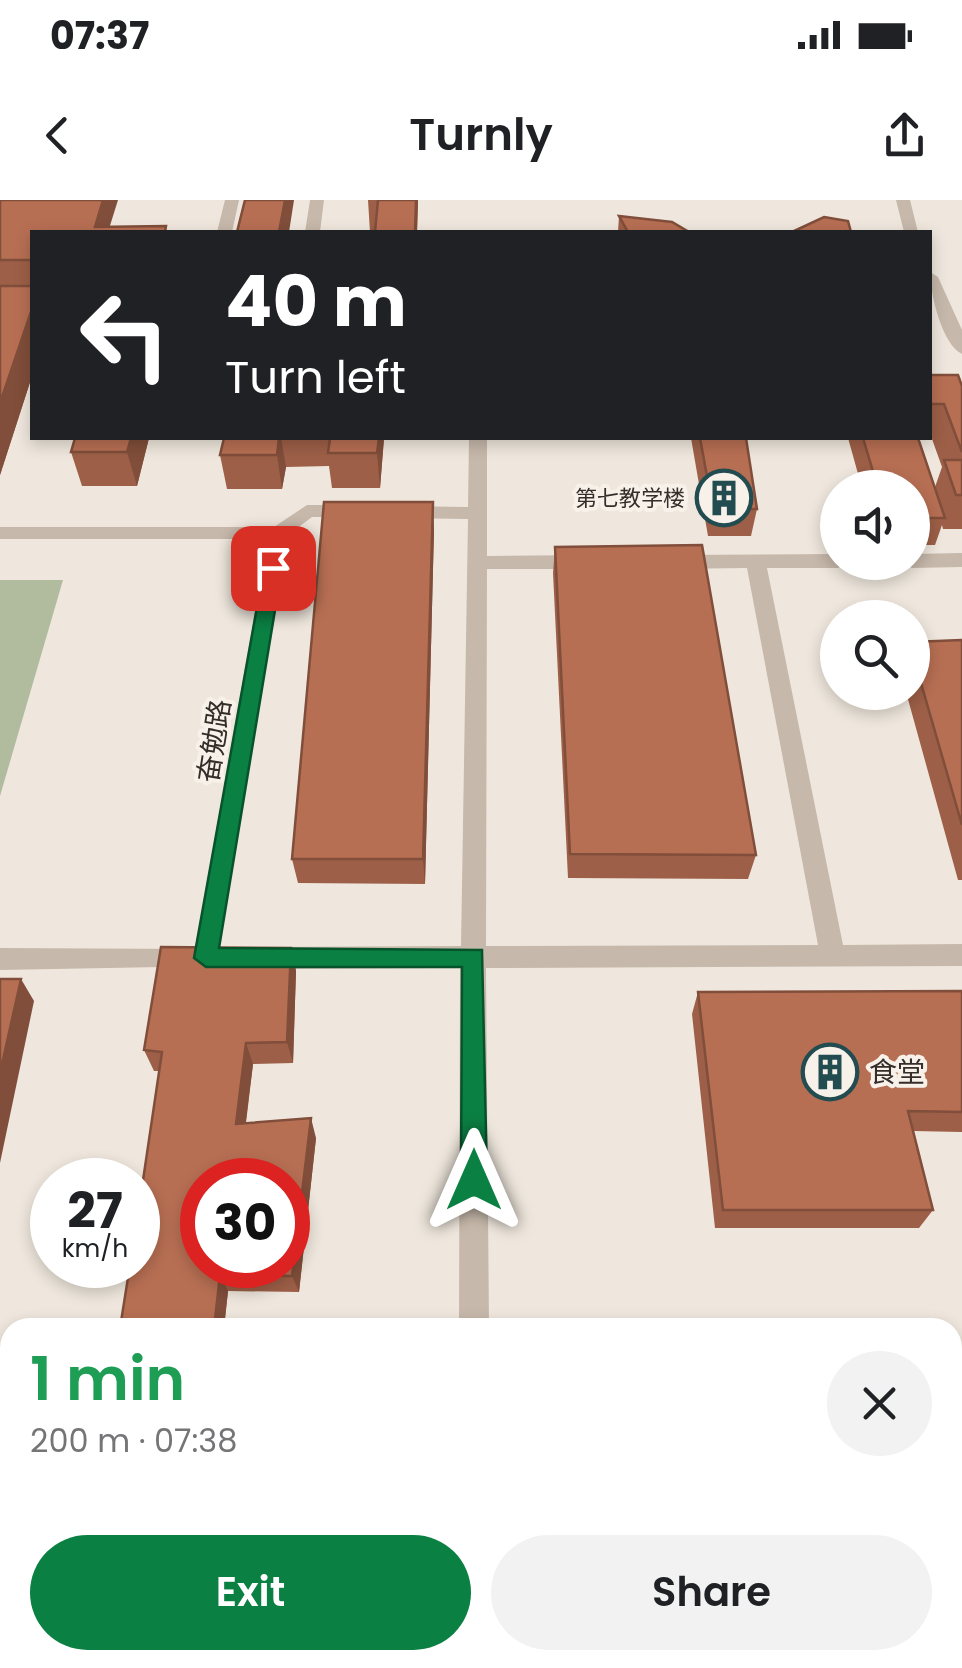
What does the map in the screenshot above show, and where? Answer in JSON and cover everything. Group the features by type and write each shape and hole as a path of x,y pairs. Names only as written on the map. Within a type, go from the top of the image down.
{"street":[{"path":"225,230 232,200"},
{"path":"313,230 316,200"},
{"path":"903,200 910,230"},
{"path":"932,281 962,349"},
{"path":"474,1318 478,440"},
{"path":"0,533 279,534 307,511 476,513"},
{"name":"奋勉路","path":"206,958 279,534"},
{"path":"930,560 962,560"},
{"path":"656,562 820,561"},
{"path":"476,563 616,562"},
{"path":"756,562 833,956"},
{"path":"0,959 962,955"}],"green space":[{"path":"0,580 63,580 0,796"}],"building":[{"path":"0,200 103,200 95,227 166,226 165,230 30,230 30,260 0,260"},
{"path":"245,200 285,200 279,230 238,230"},
{"path":"378,200 416,200 415,230 375,230"},
{"path":"619,216 672,222 686,230 627,230"},
{"path":"824,217 848,221 850,230 796,230"},
{"path":"0,286 30,286 30,315 0,403"},
{"path":"932,375 958,375 962,386 962,452 944,404 932,404"},
{"path":"74,440 130,440 127,452 71,452"},
{"path":"224,440 279,440 277,455 220,455"},
{"path":"330,440 379,440 377,453 328,453"},
{"path":"700,440 746,440 757,509 713,509"},
{"path":"864,440 919,440 929,470 873,470"},
{"path":"944,460 962,460 962,495 956,495"},
{"path":"930,474 945,518 930,518"},
{"path":"324,502 433,502 423,859 292,859"},
{"path":"702,545 756,855 570,854 555,547"},
{"path":"962,640 962,825 929,710 930,641"},
{"path":"161,947 291,948 287,1042 246,1043 236,1124 311,1118 306,1158 180,1158 180,1288 219,1288 215,1318 122,1318 126,1288 160,1288 160,1158 146,1158 162,1052 144,1050"},
{"path":"0,979 21,979 0,1073"},
{"name":"食堂","path":"962,991 962,1112 908,1111 933,1210 723,1210 698,992"}],"place":[{"name":"第七教学楼","path":"724,498"},
{"name":"食堂","path":"830,1072"}],"route":[{"path":"273,568 206,958 474,957 474,1180"}]}
